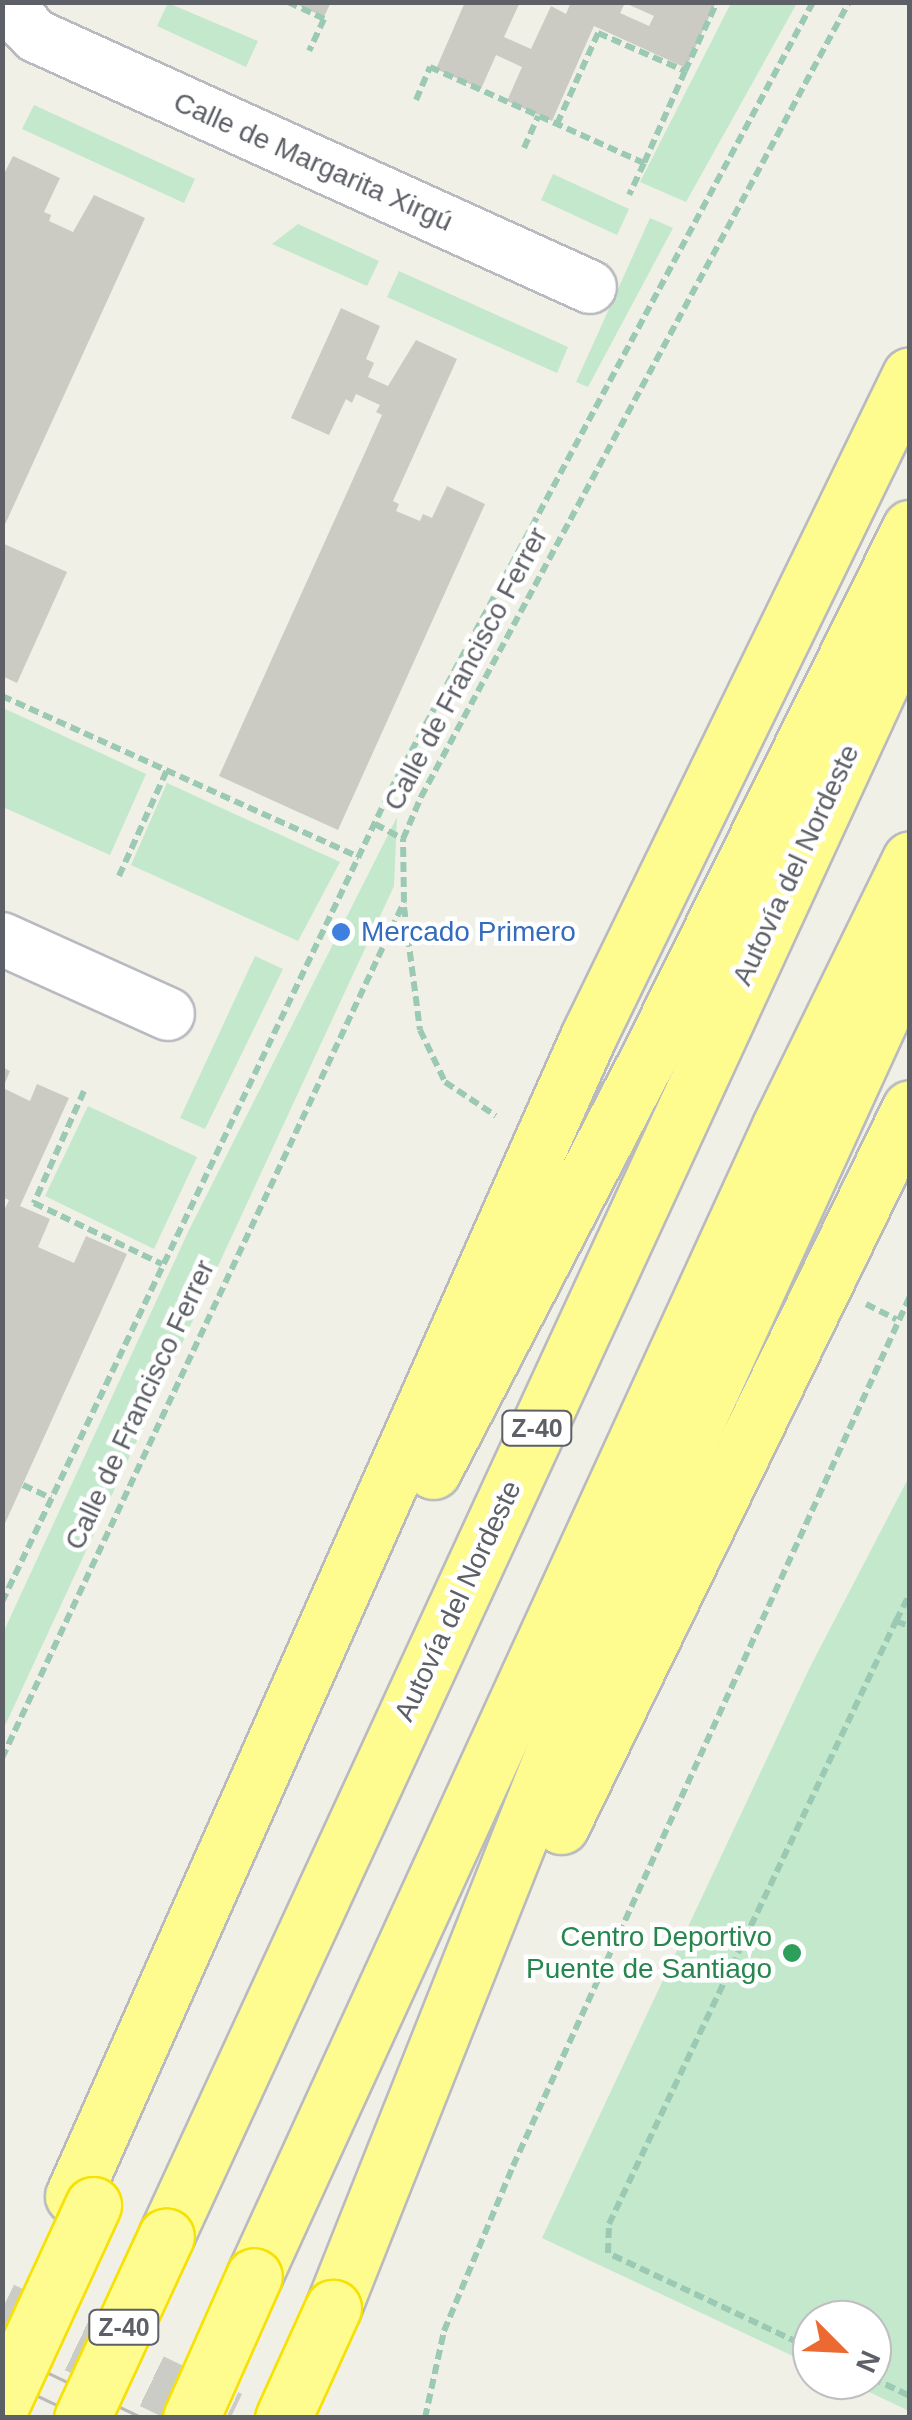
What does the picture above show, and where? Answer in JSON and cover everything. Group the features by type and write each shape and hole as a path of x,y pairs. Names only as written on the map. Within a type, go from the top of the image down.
{"highway":[{"path":"2,2403 83,2200 588,1037 841,524 910,375"},
{"path":"841,524 910,406"},
{"path":"2,2352 83,2200 402,1532 646,1062 893,550 910,528"},
{"name":"Autovía del Nordeste","path":"82,2418 910,621"},
{"path":"191,2418 779,1128 910,859"},
{"path":"333,2308 606,1620 910,954"},
{"path":"284,2418 333,2308 910,1108"}],"street":[{"name":"Calle de Margarita Xirgú","path":"14,25 590,287"},
{"path":"2,939 168,1014"}],"path":[{"path":"288,2 324,19 309,51"},
{"path":"629,195 717,2"},
{"name":"Calle de Francisco Ferrer","path":"2,1602 374,824 813,2"},
{"name":"Calle de Francisco Ferrer","path":"2,1758 404,902 403,839 849,2"},
{"path":"558,124 598,33 685,71"},
{"path":"416,100 430,66 644,163"},
{"path":"524,148 538,116"},
{"path":"2,696 359,857"},
{"path":"119,876 167,770"},
{"path":"374,824 403,839"},
{"path":"404,902 420,1030 445,1082 496,1116"},
{"name":"Calle de Francisco Ferrer","path":"84,1091 34,1203 162,1264"},
{"path":"426,2418 444,2332 512,2166 896,1319 910,1296"},
{"path":"862,1302 896,1319"},
{"path":"22,1485 51,1498"},
{"path":"792,2340 608,2253 609,2224 910,1594"},
{"path":"896,1621 910,1627"}],"green space":[{"path":"168,3 258,41 246,67 157,26"},
{"path":"731,3 797,3 686,202 640,182"},
{"path":"34,105 195,179 184,203 22,129"},
{"path":"553,174 629,209 617,235 541,200"},
{"path":"650,218 673,228 588,387 576,382"},
{"path":"298,224 379,261 367,286 272,244"},
{"path":"399,271 568,347 557,373 387,297"},
{"path":"3,708 146,774 110,855 3,807"},
{"path":"167,783 340,862 298,941 131,865"},
{"path":"397,817 394,886 3,1730 3,1633 189,1230"},
{"path":"255,956 283,969 205,1129 180,1118"},
{"path":"88,1106 197,1157 154,1249 45,1196"},
{"name":"Centro Deportivo Puente de Santiago","path":"909,1477 909,2411 886,2400 892,2400 892,2300 792,2300 792,2356 542,2238 809,1669"}],"building":[{"path":"292,2 331,2 324,17"},
{"path":"465,2 520,2 504,37 531,49 551,6 566,14 571,2 716,2 686,68 594,26 552,121 507,101 522,67 496,55 481,89 436,69","holes":["625,3 654,16 649,26 620,13"]},
{"path":"13,156 60,178 44,212 51,215 49,221 73,232 94,195 145,218 2,531 2,178"},
{"path":"341,308 380,326 366,359 374,363 368,377 388,386 416,340 457,359 393,501 399,504 396,511 420,521 423,514 432,518 447,486 485,504 338,830 219,776 382,415 376,412 380,405 356,394 352,403 346,399 329,435 291,418"},
{"path":"2,543 67,572 17,683 2,676"},
{"path":"2,1067 10,1071 3,1088 30,1101 37,1084 69,1098 20,1206 50,1219 38,1247 74,1263 86,1236 127,1254 2,1530 2,1215 9,1200 2,1197"}],"tunnel":[{"path":"2,2309 230,2418"}],"tram line":[{"path":"2,2351 143,2418"},
{"path":"2,2379 84,2418"}],"place":[{"name":"Mercado Primero","path":"341,932"},
{"name":"Centro Deportivo Puente de Santiago","path":"792,1953"}]}
